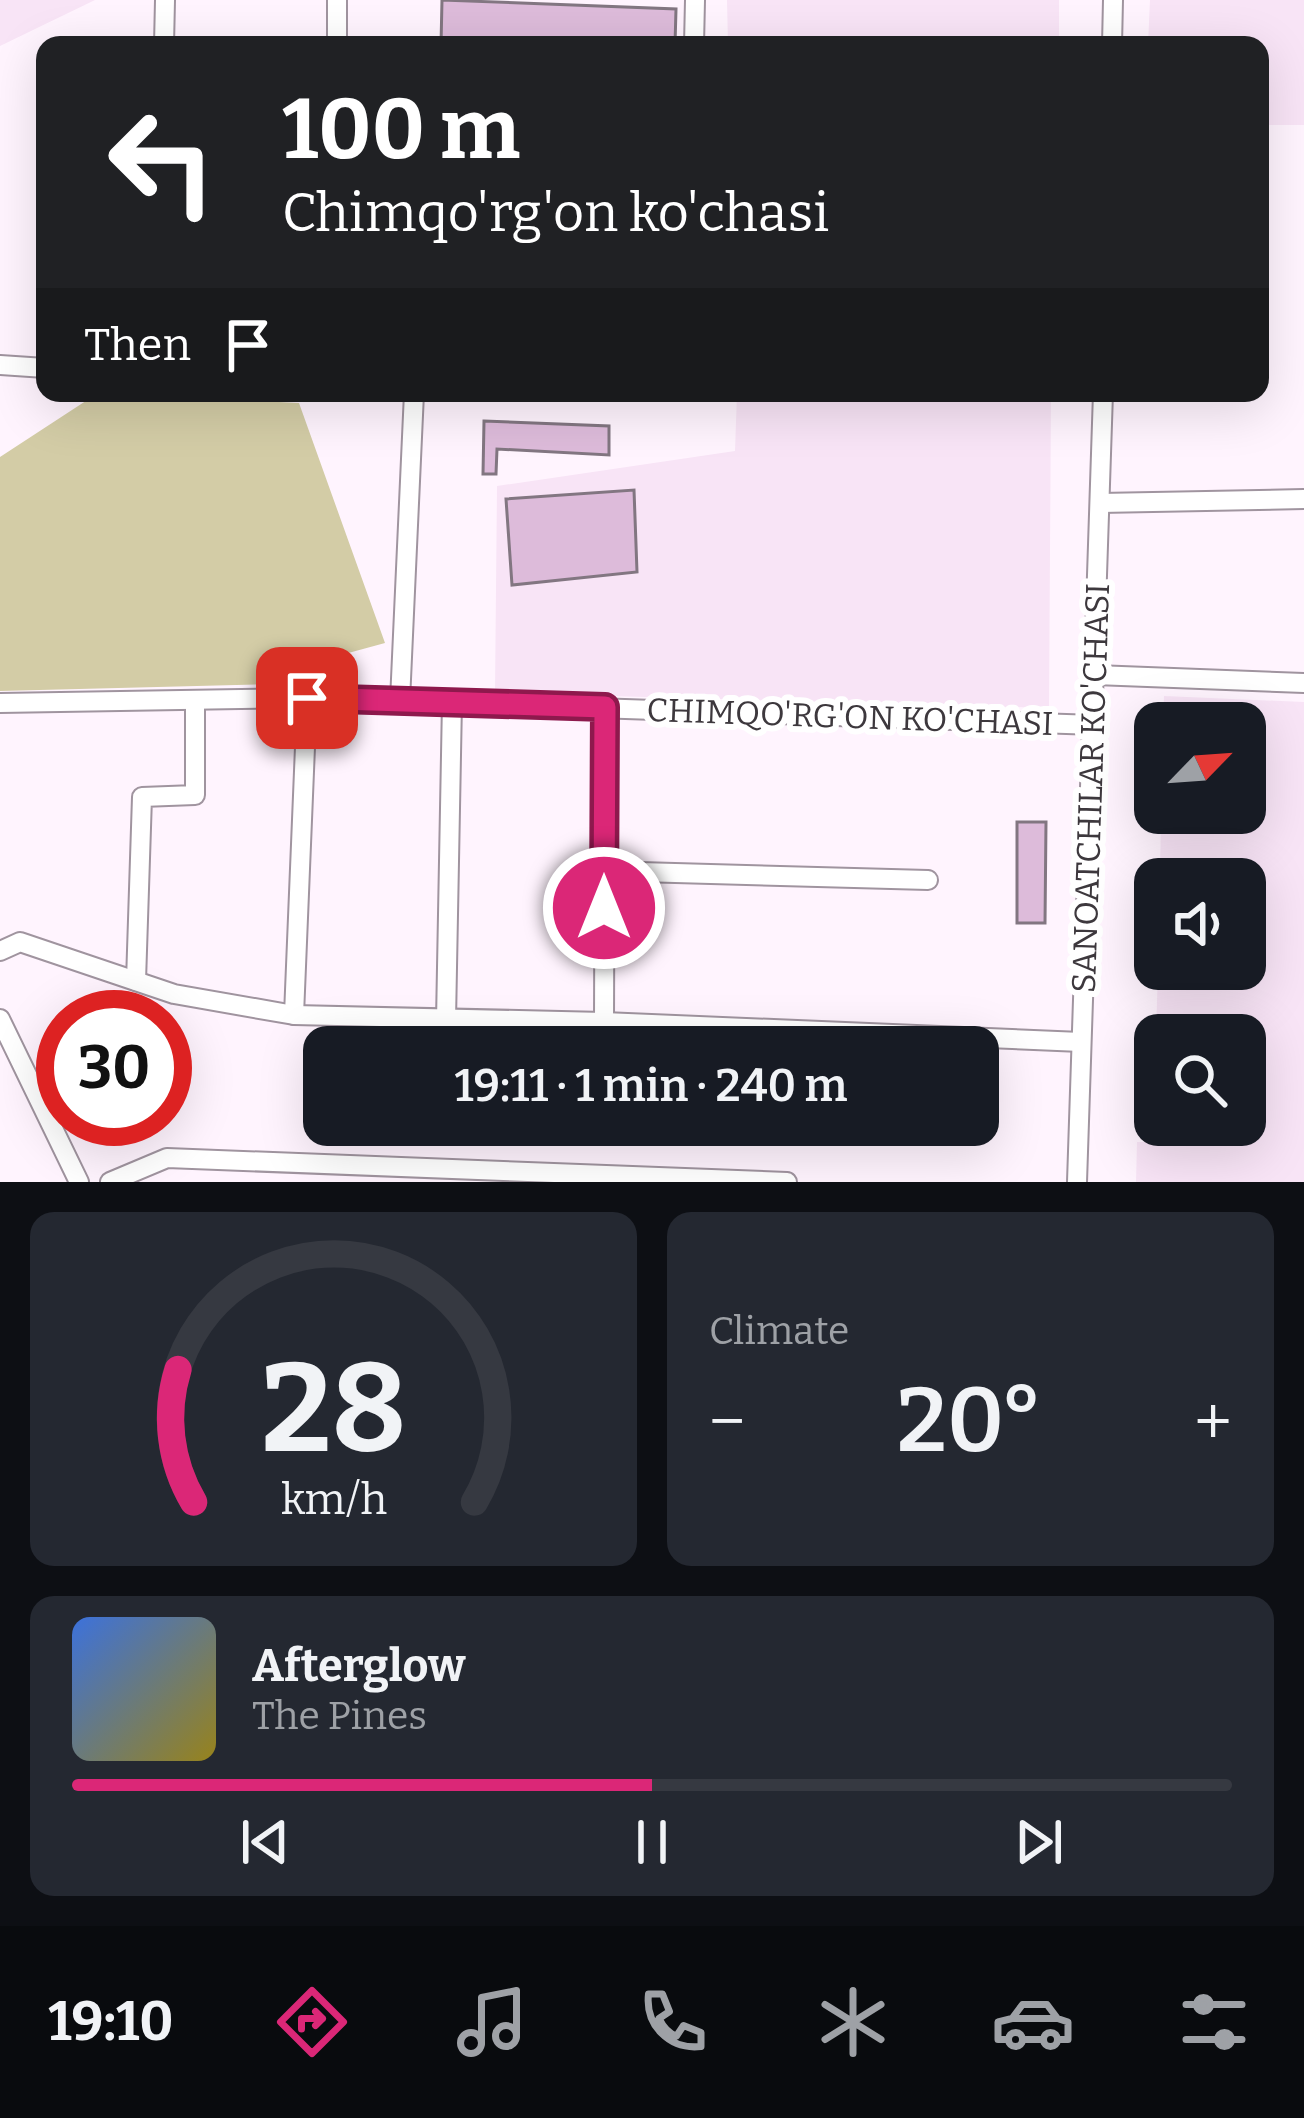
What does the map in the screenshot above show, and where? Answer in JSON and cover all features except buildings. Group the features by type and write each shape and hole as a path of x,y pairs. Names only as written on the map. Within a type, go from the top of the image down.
{"street":[{"path":"164,36 165,0"},
{"path":"337,36 338,0"},
{"path":"694,36 695,0"},
{"path":"1112,36 1113,0"},
{"path":"0,365 36,367"},
{"path":"400,701 413,402"},
{"name":"SANOATCHILAR KO'CHASI","path":"1077,1182 1102,402"},
{"path":"1100,503 1304,499"},
{"path":"1095,675 1304,683"},
{"path":"294,1015 307,698"},
{"name":"CHIMQO'RG'ON KO'CHASI","path":"0,703 307,698 1095,725"},
{"path":"136,981 142,797 195,794 195,700"},
{"path":"446,1021 452,702"},
{"name":"CHIMQO'RG'ON KO'CHASI","path":"604,1022 605,707"},
{"path":"604,871 928,880"},
{"path":"0,951 20,942 174,994 294,1015 604,1022 1081,1042"},
{"path":"0,1019 79,1182"},
{"path":"110,1182 167,1158 307,1173 787,1182"}],"shaded area":[{"path":"0,0 95,0 0,46"},
{"path":"727,0 1059,0 1059,36 728,36"},
{"path":"1150,0 1304,0 1304,125 1269,125 1269,36 1148,36"},
{"path":"84,402 299,403 385,643 308,664 314,683 0,691 0,457"},
{"path":"737,402 1051,402 1049,708 495,693 497,486 735,451"},
{"path":"1164,696 1304,702 1304,1182 1136,1182 1137,1146 1266,1146 1266,1014 1157,1014 1157,990 1266,990 1266,858 1160,858 1161,834 1266,834 1266,702 1164,702"}],"route":[{"path":"307,698 605,707 604,908"}]}
